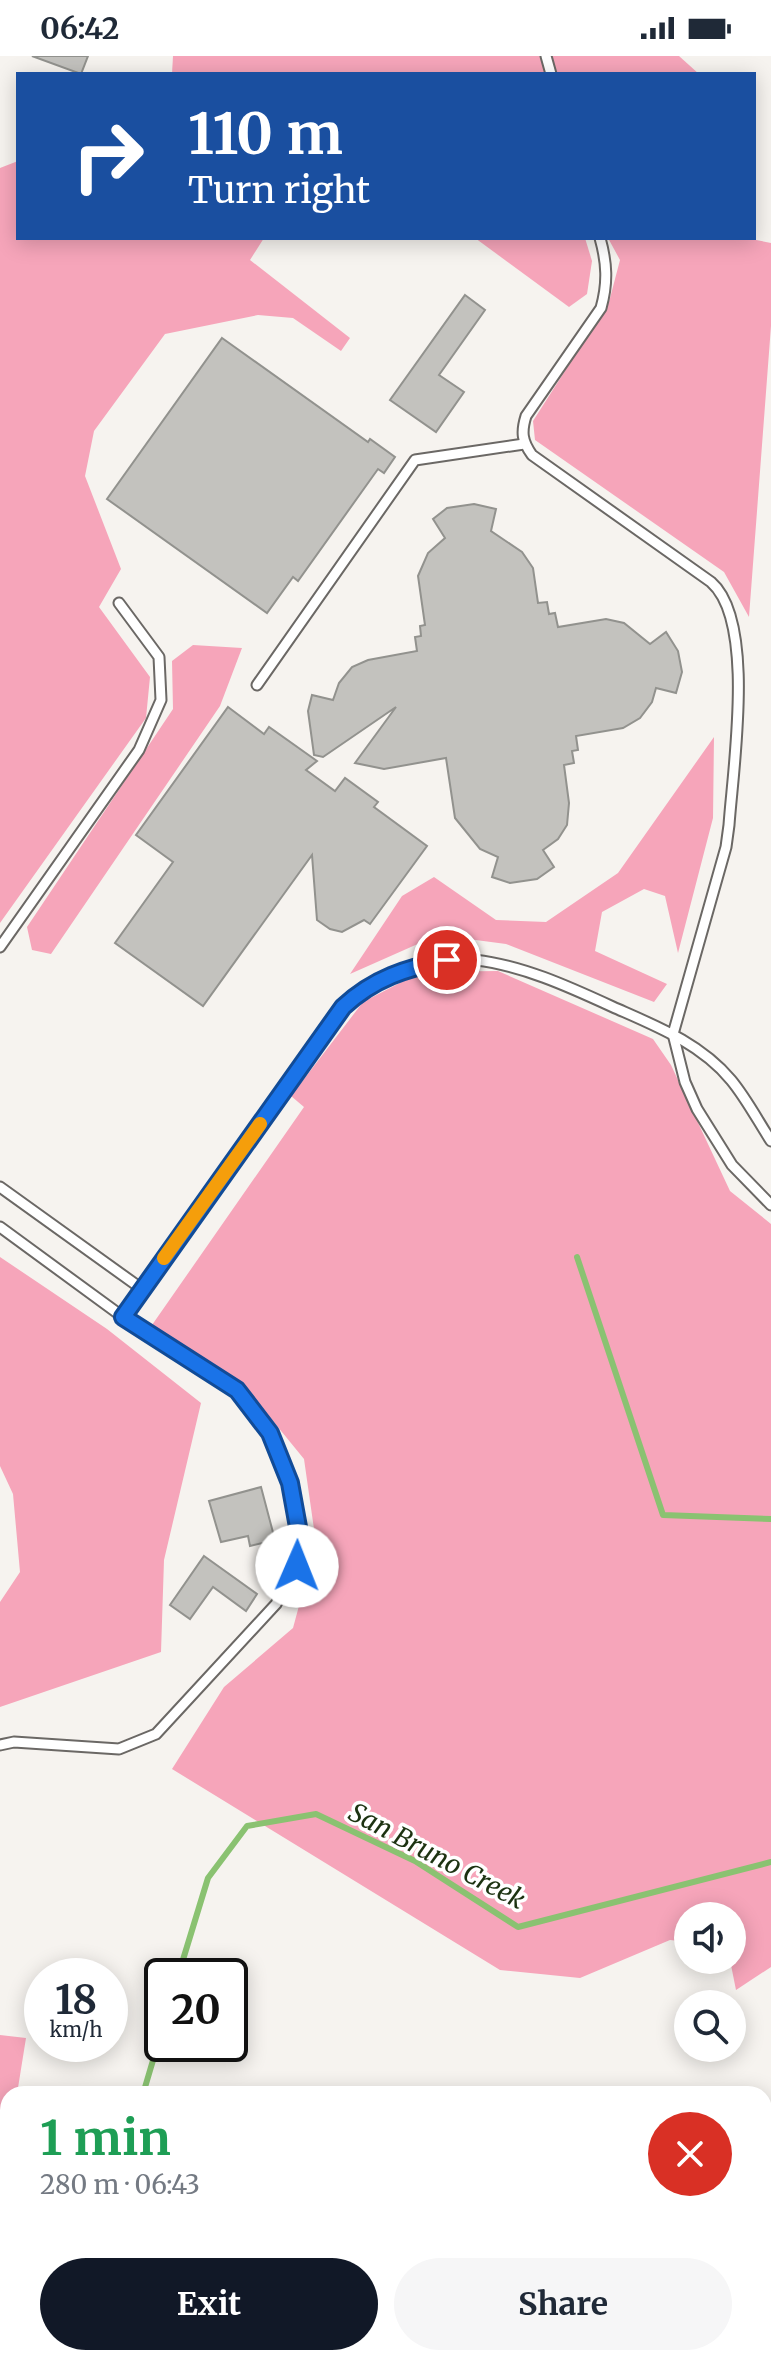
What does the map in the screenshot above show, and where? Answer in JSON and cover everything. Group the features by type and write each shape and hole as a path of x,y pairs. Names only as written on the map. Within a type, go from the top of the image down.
{"lane":[{"path":"600,240 607,266 607,288 601,308 526,416 522,430 524,444 532,455 711,582 729,603 739,664 729,825 673,1034 685,1082 697,1109 732,1165 771,1205"},
{"path":"257,685 415,460 524,444"},
{"path":"0,947 139,750 161,700 159,657 119,603"},
{"path":"123,1317 343,1007 362,989 387,976 447,960 514,965 673,1034 731,1079 771,1141"},
{"path":"0,1187 142,1289"},
{"path":"0,1227 123,1317 237,1390 270,1433 290,1483 298,1527 297,1566 276,1604 156,1734 119,1749 0,1745"}],"shaded area":[{"path":"173,56 679,56 697,72 172,72"},
{"path":"16,162 16,240 263,240 250,260 350,338 341,351 293,318 258,315 165,334 94,431 85,476 121,569 99,607 150,677 146,718 0,923 0,168"},
{"path":"478,240 586,240 592,261 587,294 569,307"},
{"path":"609,240 756,240 771,243 771,326 749,617 724,572 535,440 533,421 609,302 620,260"},
{"path":"193,645 242,648 220,706 51,954 32,950 27,927 173,709 172,661"},
{"path":"714,737 713,818 678,953 665,896 644,889 602,912 595,951 667,984 654,1002 506,944 438,935 350,974 402,896 434,877 496,920 546,922 618,873"},
{"path":"498,971 653,1039 671,1065 730,1191 771,1224 771,1967 736,1990 733,1974 746,1974 746,1902 674,1902 674,1940 580,1978 500,1970 172,1769 224,1687 293,1628 316,1543 304,1459 246,1388 152,1325 304,1107 291,1096 363,1002 421,972"},
{"path":"0,1257 107,1329 201,1403 164,1560 161,1652 0,1707 0,1602 20,1572 13,1494 0,1466"},
{"path":"0,2035 24,2038 18,2086 0,2086"}],"building":[{"path":"32,56 88,56 82,72"},
{"path":"465,295 485,310 439,375 464,392 436,432 390,400"},
{"path":"222,338 368,442 370,439 395,457 384,473 378,469 298,581 293,577 267,613 107,499"},
{"path":"474,504 496,509 491,531 522,552 533,568 538,603 547,602 549,614 555,613 558,627 606,619 624,623 650,644 666,632 678,651 682,672 676,693 656,688 652,702 640,718 623,728 576,736 578,750 572,751 574,763 564,765 569,803 567,825 558,839 543,850 554,867 537,879 510,883 492,877 498,857 480,849 455,818 446,758 384,769 355,763 396,707 323,757 314,755 308,711 312,695 333,700 339,683 352,667 368,660 417,651 415,637 421,636 420,626 425,625 418,576 428,553 445,538 433,519 447,508"},
{"path":"228,707 264,734 269,727 317,761 306,770 335,791 345,778 378,802 374,807 427,846 370,924 364,920 342,932 330,929 317,920 312,855 203,1006 115,943 173,862 136,835"},
{"path":"261,1487 275,1540 250,1546 248,1536 221,1542 209,1501"},
{"path":"204,1556 257,1594 246,1611 213,1587 190,1619 170,1605"}],"waterway":[{"name":"San Bruno Creek","path":"577,1257 663,1515 771,1519"},
{"name":"San Bruno Creek","path":"184,1958 208,1878 247,1826 316,1814 415,1861 518,1927 771,1862"},
{"name":"San Bruno Creek","path":"145,2086 152,2062"}],"slow traffic":[{"path":"164,1258 260,1124"}],"route":[{"path":"297,1566 298,1527 290,1483 270,1433 237,1390 123,1317 343,1007 362,989 387,976 414,966 447,960"}]}
